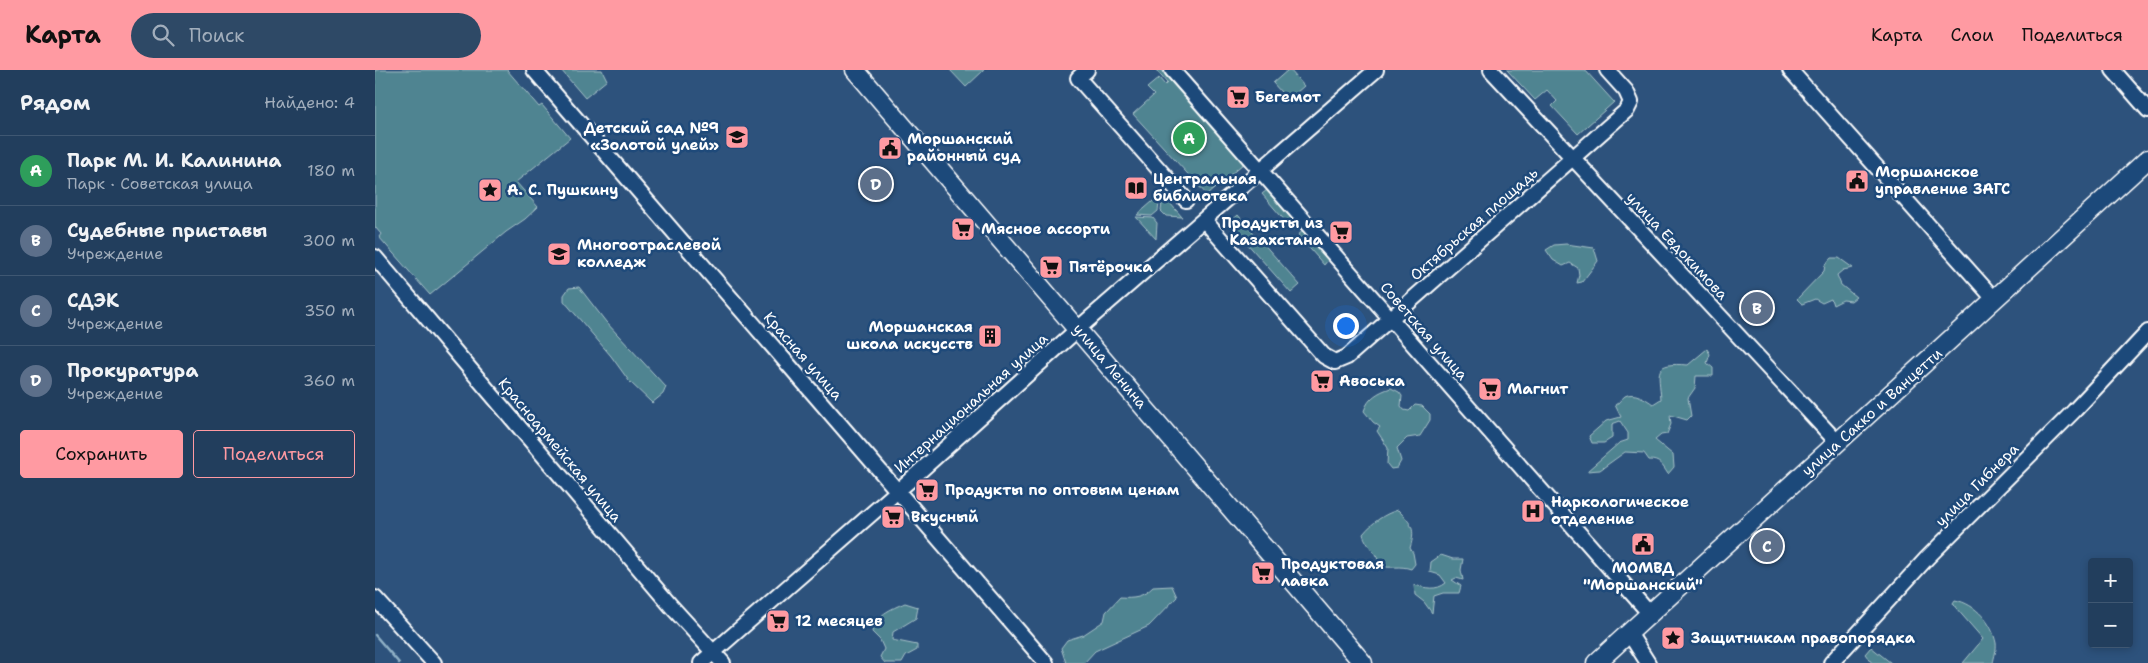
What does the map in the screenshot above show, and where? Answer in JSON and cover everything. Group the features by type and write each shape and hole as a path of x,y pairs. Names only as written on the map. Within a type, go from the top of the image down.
{"main road":[{"name":"улица Ленина","path":"855,70 1363,663"},
{"name":"улица Сакко и Ванцетти","path":"1596,663 2148,159"}],"street":[{"name":"Красная улица","path":"534,70 1046,663"},
{"path":"1087,70 1079,78 1186,200"},
{"name":"Интернациональная улица","path":"701,663 1078,329 1377,70"},
{"name":"улица Евдокимова","path":"1491,70 1838,443"},
{"name":"Октябрьская площадь","path":"1204,220 1324,356 1335,362 1347,357 1627,110 1631,102 1626,91 1607,70"},
{"path":"1790,70 1995,300"},
{"path":"2113,70 2148,110"},
{"name":"Советская улица","path":"1179,72 1261,171 1650,614"},
{"name":"Красноармейская улица","path":"375,257 671,606 723,663"},
{"name":"улица Гибнера","path":"1831,663 1927,558 2074,411 2148,332"},
{"path":"375,598 434,663"},
{"path":"1629,633 1648,663"}],"green space":[{"path":"375,70 507,70 539,107 542,105 570,138 516,182 538,207 430,295 379,237 381,234 375,227"},
{"path":"561,70 602,70 607,80 585,98"},
{"path":"950,70 984,70 966,87"},
{"path":"1156,70 1161,70 1244,163 1207,195 1133,114 1154,95 1147,88 1159,78 1165,85 1167,83"},
{"path":"1288,70 1304,86 1288,100 1273,83"},
{"path":"1507,70 1585,70 1614,102 1578,134 1552,106 1557,101 1547,90 1535,100"},
{"path":"1267,190 1298,226 1293,230 1262,194"},
{"path":"1160,195 1158,211 1152,216 1137,215"},
{"path":"1163,195 1182,217 1166,216 1161,211"},
{"path":"1238,215 1300,285 1291,293 1229,223"},
{"path":"1136,217 1153,218 1157,223 1156,239"},
{"path":"1303,231 1328,260 1324,265 1298,235"},
{"path":"1566,244 1594,248 1598,261 1582,282 1577,283 1578,268 1570,263 1563,266 1553,260 1546,250 1554,245"},
{"path":"1831,258 1839,258 1853,268 1843,270 1837,275 1841,285 1856,297 1851,301 1843,300 1833,305 1831,299 1822,303 1815,299 1802,304 1797,299 1824,271 1825,265"},
{"path":"579,287 606,322 666,387 663,394 652,403 629,381 611,356 564,301 564,295 569,288"},
{"path":"1707,349 1710,354 1707,363 1713,368 1713,376 1696,376 1695,388 1688,398 1691,416 1687,420 1670,415 1671,424 1667,434 1661,435 1655,440 1673,455 1674,467 1668,474 1660,464 1649,460 1644,453 1625,452 1600,470 1587,471 1619,443 1628,440 1628,433 1620,421 1612,424 1612,438 1604,443 1592,443 1589,436 1606,421 1621,417 1615,405 1625,396 1632,394 1640,396 1653,404 1661,399 1660,370 1668,365 1688,365"},
{"path":"1391,388 1402,396 1401,406 1404,410 1409,411 1415,405 1422,406 1430,414 1430,420 1420,436 1407,438 1397,448 1401,461 1397,468 1391,469 1387,464 1388,448 1377,431 1380,427 1364,411 1368,402 1374,396"},
{"path":"1398,510 1410,523 1413,531 1410,548 1415,564 1411,569 1380,566 1377,557 1363,534 1379,519"},
{"path":"1441,555 1453,559 1463,559 1461,570 1463,580 1456,578 1452,580 1461,586 1459,593 1443,593 1434,596 1432,613 1424,602 1415,595 1414,585 1435,588 1446,583 1440,575 1430,572 1431,562"},
{"path":"1172,586 1177,597 1149,626 1095,651 1084,663 1066,663 1061,648 1067,640 1083,635 1104,621 1106,612 1120,597 1138,596 1146,593 1153,587"},
{"path":"1955,600 1963,602 1976,610 1991,628 1996,643 1993,663 1963,663 1983,639 1956,608 1953,603"},
{"path":"905,603 918,607 916,618 893,632 892,640 917,645 917,650 906,656 902,663 885,663 880,657 884,649 880,640 872,632 874,626 884,613"},
{"path":"1871,647 1891,663 1872,663 1865,654"}],"waterway":[{"path":"375,635 399,663"}],"place":[{"name":"Бегемот","path":"1238,97"},
{"name":"Детский сад №9 «Золотой улей»","path":"737,137"},
{"name":"Парк М. И. Калинина","path":"1189,138"},
{"name":"Моршанский районный суд","path":"890,148"},
{"name":"Моршанское управление ЗАГС","path":"1857,181"},
{"name":"Прокуратура","path":"876,184"},
{"name":"Центральная библиотека","path":"1136,188"},
{"name":"А. С. Пушкину","path":"490,190"},
{"name":"Мясное ассорти","path":"963,229"},
{"name":"Продукты из Казахстана","path":"1341,232"},
{"name":"Многоотраслевой колледж","path":"559,254"},
{"name":"Пятёрочка","path":"1051,267"},
{"name":"Судебные приставы","path":"1757,308"},
{"name":"Моршанская школа искусств","path":"990,336"},
{"name":"Авоська","path":"1322,381"},
{"name":"Магнит","path":"1490,389"},
{"name":"Продукты по оптовым ценам","path":"927,490"},
{"name":"Наркологическое отделение","path":"1533,511"},
{"name":"Вкусный","path":"893,517"},
{"name":"МОМВД \"Моршанский\"","path":"1643,544"},
{"name":"СДЭК","path":"1767,546"},
{"name":"Продуктовая лавка","path":"1263,573"},
{"name":"12 месяцев","path":"778,621"},
{"name":"Защитникам правопорядка","path":"1673,638"}]}
